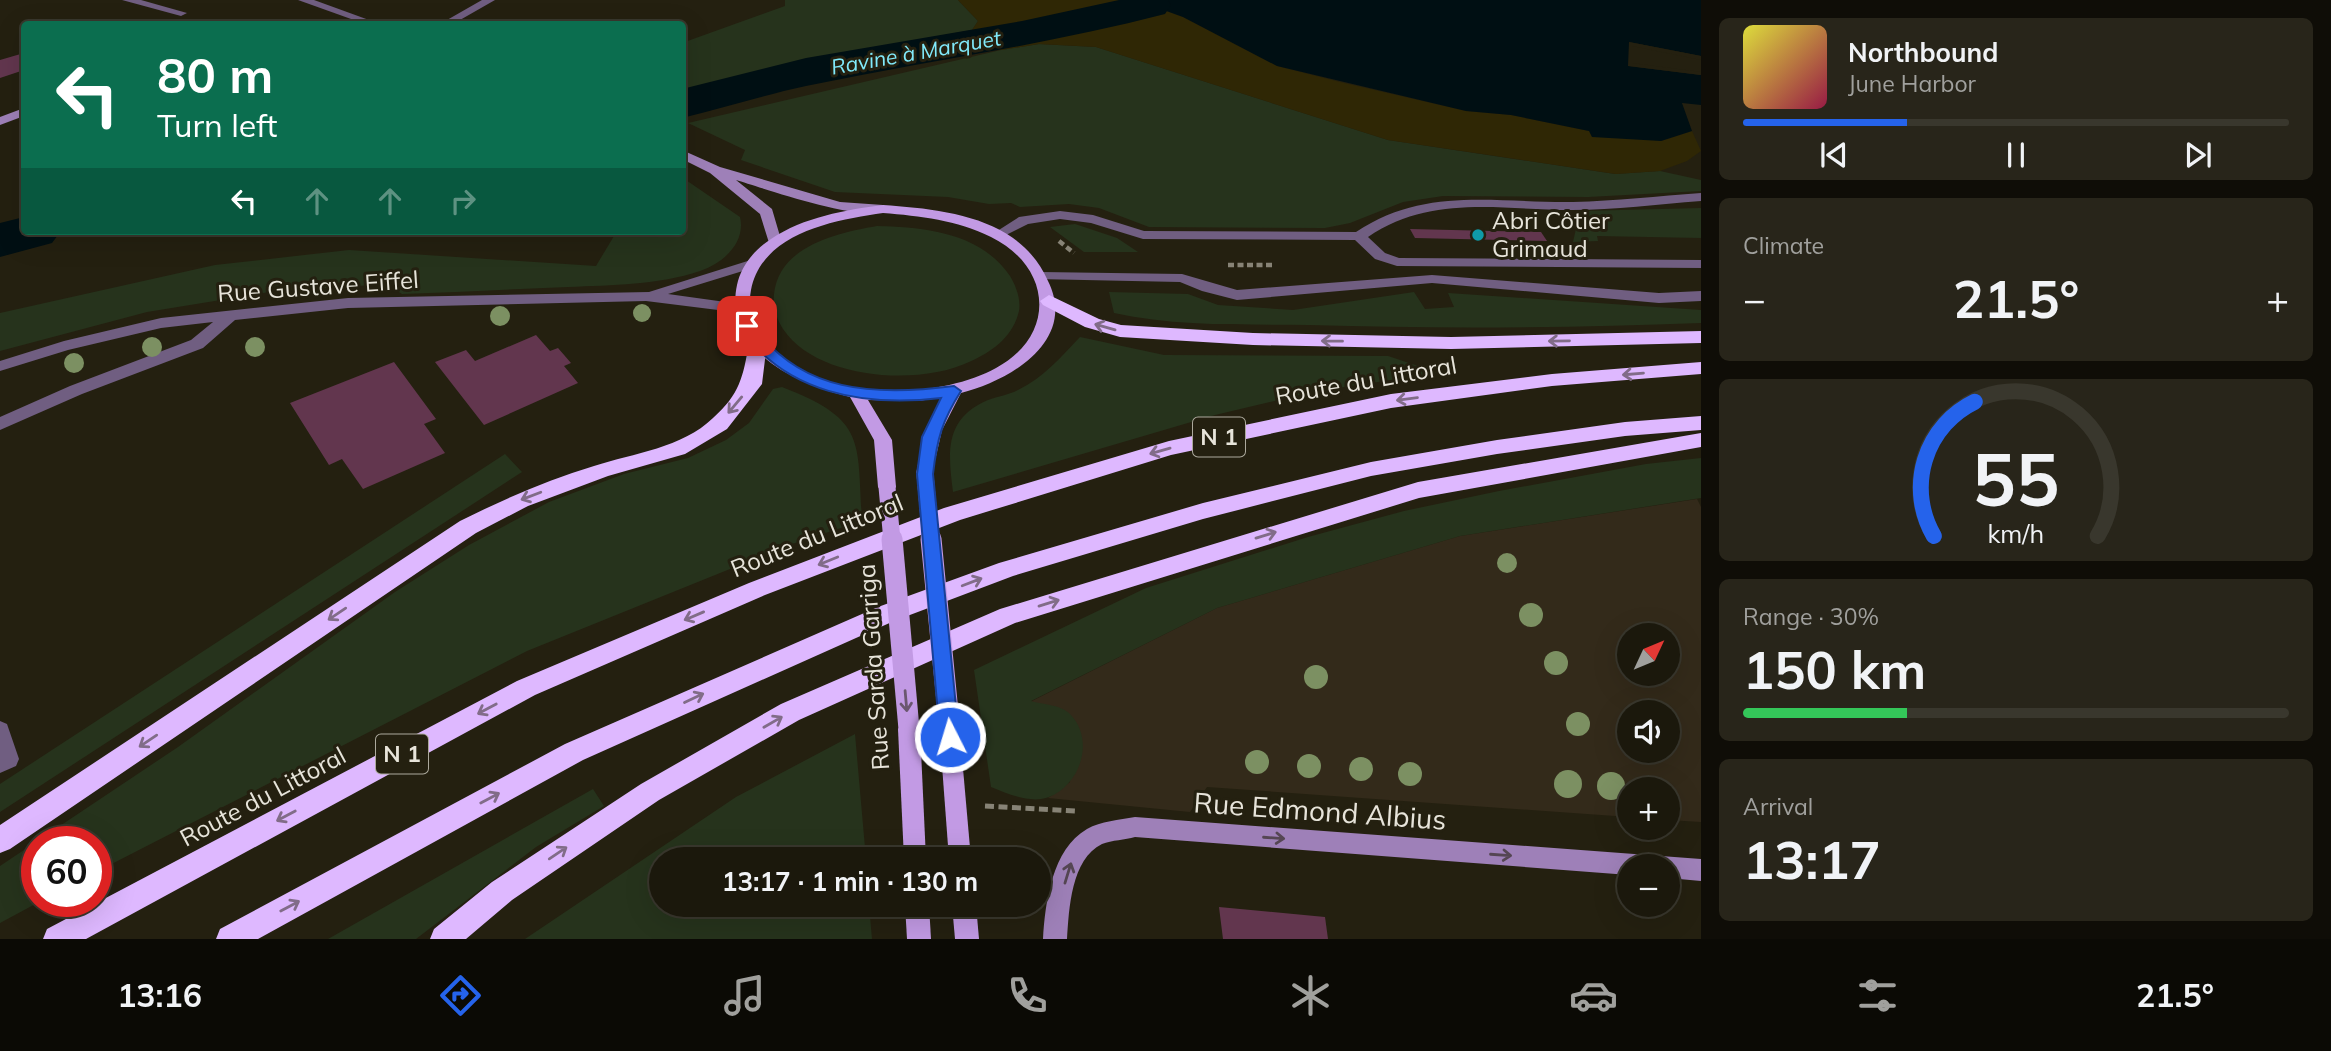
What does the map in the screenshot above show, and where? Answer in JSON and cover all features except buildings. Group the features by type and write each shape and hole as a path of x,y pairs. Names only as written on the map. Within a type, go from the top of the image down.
{"highway":[{"path":"1049,301 1092,323 1120,331 1252,340 1451,343 1701,337"},
{"path":"0,840 468,527 520,500 601,471 678,449 720,424 752,384 758,343"},
{"name":"Route du Littoral","path":"57,939 526,688 757,589 952,514 1169,448 1391,401 1552,380 1701,368"},
{"path":"230,939 574,752 886,614 1007,569 1203,511 1371,469 1523,443 1625,429 1701,423"},
{"path":"444,939 502,891 650,792 790,712 1008,615 1418,489 1701,440"}],"main road":[{"path":"0,121 21,113"},
{"path":"686,156 715,170 838,206 883,209 924,212 963,220 998,236 1023,254 1041,276 1049,301 1046,323 1035,345 1015,364 987,380 954,391 905,397 856,393 816,382 790,369 758,343 747,326 742,308 742,292 754,263 775,243 797,229 823,219 883,209"},
{"path":"715,170 767,212 775,243"},
{"path":"954,391 942,408 929,437 925,474 959,847"},
{"name":"Rue Sarda Garriga","path":"856,393 883,440 909,729 914,847"},
{"name":"Rue Edmond Albius","path":"1055,939 1056,909 1072,859 1095,836 1135,827 1617,863"},
{"path":"1680,868 1701,870"},
{"path":"918,917 919,939"},
{"path":"965,917 967,939"}],"lane":[{"path":"127,0 181,13"},
{"path":"303,0 365,21"},
{"path":"452,21 490,0"},
{"path":"998,236 1024,220 1060,215 1093,219 1143,235 1359,236 1374,223 1411,209 1453,204 1575,206 1701,197"},
{"path":"1359,236 1380,256 1397,262 1701,264"},
{"name":"Rue Gustave Eiffel","path":"646,296 754,263"},
{"path":"1041,276 1182,278 1206,288 1237,295 1432,279 1659,298 1701,296"},
{"name":"Rue Gustave Eiffel","path":"0,366 64,346 162,323 348,303 646,296 742,308"},
{"path":"0,424 76,390 197,344 229,317"},
{"path":"0,730 8,759 0,764"}],"path":[{"path":"981,806 1074,811"}],"shaded area":[{"path":"1136,0 1701,0 1701,56 1629,42 1629,66 1701,75 1701,105 1682,103 1692,131 1661,141 1592,137 1589,131 1511,115 1466,111 1277,66 1183,17"},
{"path":"1697,499 1701,507 1701,822 1680,821 1680,777 1617,777 1617,816 1207,787 1190,812 1048,798 1070,782 1030,702 1217,608 1460,536"}],"green space":[{"path":"785,0 958,0 978,21 972,30 801,61 686,94 686,42 785,6"},
{"path":"1039,44 1096,47 1388,140 1615,174 1660,171 1701,180 1701,191 1588,197 1443,196 1403,202 1350,223 1325,228 1149,227 1099,208 1069,204 1020,207 1011,203 989,204 948,197 835,192 741,160 745,150 688,123 1001,50"},
{"path":"686,180 740,217 740,235 736,243 717,263 684,276 651,282 402,294 387,284 269,292 147,312 0,351 0,313 215,265 349,250 596,266 615,235 686,235"},
{"path":"1701,208 1701,238 1597,236 1598,241 1573,242 1580,211"},
{"path":"1075,224 1117,238 1138,252 1084,252 1050,227"},
{"path":"877,226 914,228 951,235 984,250 1010,276 1018,293 1019,311 1007,336 986,353 948,370 897,376 844,368 819,359 799,346 778,321 775,307 774,294 778,278 787,264 798,253 828,238"},
{"path":"1109,292 1188,294 1218,305 1293,310 1414,292 1425,309 1454,307 1448,293 1701,310 1701,323 1456,327 1186,323 1114,313"},
{"path":"1080,337 1164,355 1388,356 1439,373 1317,391 1215,415 953,492 950,450 956,427 963,417 988,400 1015,392 1036,379"},
{"path":"782,387 830,410 852,436 857,452 862,521 792,544 527,651 112,864 112,826 60,826 178,747 395,592 469,545 549,502 624,474 688,458 726,440 749,423 773,389"},
{"path":"505,454 522,472 0,812 0,784"},
{"path":"1701,458 1701,498 1460,536 1217,608 1031,701 1067,711 1078,725 1082,737 1081,761 1069,783 1060,791 1049,797 1035,799 991,787 974,670 1146,588 1308,537 1404,511 1646,464"},
{"path":"855,734 865,847 662,847 736,797"},
{"path":"593,789 604,806 536,847 416,939 328,939"},
{"path":"21,852 21,912 0,923 0,866"},
{"path":"649,856 649,917 870,917 872,939 525,939"}],"sand":[{"path":"958,0 1136,0 1183,17 1277,66 1466,111 1511,115 1589,131 1661,141 1692,131 1701,151 1687,161 1660,171 1616,174 1388,140 1096,47 1039,44 1001,50 972,30 978,21"}],"pier":[{"path":"1629,42 1701,56 1701,60 1632,46 1632,63 1701,72 1701,75 1628,66"}],"waterway":[{"name":"Ravine à Marquet","path":"686,103 806,72 1022,34 1150,5"},
{"name":"Ravine à Marquet","path":"0,240 21,234"}],"place":[{"name":"Abri Côtier Grimaud","path":"1478,235"}],"route":[{"path":"747,326 758,343 782,365 816,382 856,393 905,397 954,391 942,408 929,437 925,474 950,737"}]}
